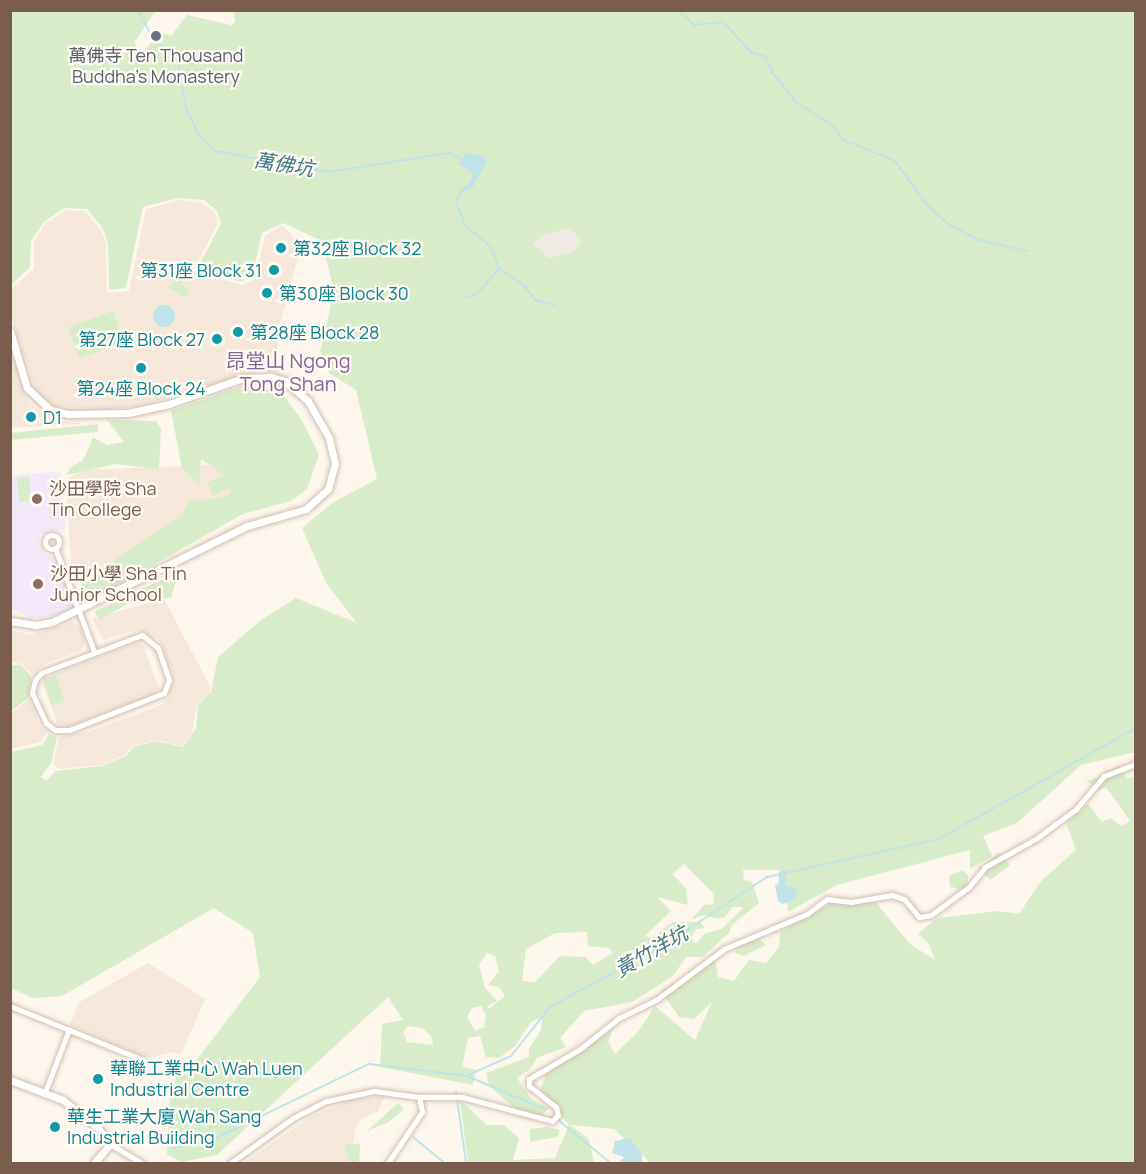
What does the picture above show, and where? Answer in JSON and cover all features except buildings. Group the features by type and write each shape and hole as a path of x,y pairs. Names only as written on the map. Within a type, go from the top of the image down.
{"street":[{"path":"10,331 27,388 51,410 68,414 128,413 169,404 240,379 271,377 285,381 308,401 334,453 332,481 311,507 247,526 81,610 36,625 10,621"},
{"path":"55,548 81,610 94,651"},
{"path":"142,635 150,639 162,658 167,687 153,700 69,730 50,727 41,718 32,693 34,680 48,667 94,651 142,635"},
{"path":"229,1164 293,1118 327,1101 374,1091 419,1097 462,1097 552,1121 558,1115 556,1107 529,1086 530,1079 588,1043 619,1018 656,1000 724,949 804,915 827,899 851,902 892,895 904,899 917,916 931,915 969,887 985,867 1037,838 1076,809 1106,774 1136,764"},
{"path":"10,1006 143,1060"},
{"path":"45,1092 69,1029"},
{"path":"10,1080 45,1092 98,1128 110,1144 143,1164"},
{"path":"387,1164 422,1112 419,1097"},
{"path":"93,1164 110,1144"}],"shaded area":[{"path":"178,200 203,203 215,212 218,223 193,271 242,285 255,279 265,236 282,225 301,245 277,337 279,373 261,371 141,405 116,409 57,407 37,394 11,316 10,290 34,269 34,241 46,223 66,210 85,211 100,229 106,243 107,293 129,291 146,209"},
{"path":"565,228 572,229 582,239 573,252 547,258 534,246 541,236"},
{"path":"10,349 29,403 49,419 82,424 11,428"},
{"path":"234,464 254,484 99,581 72,572 65,481 81,470"},
{"path":"60,471 66,529 39,535 42,552 58,560 74,607 55,616 31,618 11,609 11,476"},
{"path":"164,599 211,688 208,695 197,704 192,734 182,746 156,740 132,746 126,754 102,765 59,769 53,764 59,737 90,731 161,705 170,695 173,674 159,639 136,630 103,640 92,618"},
{"path":"72,622 80,626 86,642 82,650 46,663 32,674 22,664 11,662 11,630 31,635"},
{"path":"138,642 144,646 159,689 156,694 68,726 58,725 42,682 44,678"},
{"path":"30,699 39,724 47,733 41,742 11,749 10,714"},
{"path":"148,963 205,999 181,1055 173,1052 148,1058 70,1025 78,1003"},
{"path":"385,1096 378,1111 362,1119 356,1128 348,1163 242,1164 312,1116 352,1100"}],"green space":[{"path":"234,10 1135,11 1135,752 1081,765 1017,823 983,836 992,856 970,869 970,850 837,885 788,912 784,870 743,870 744,880 752,882 759,903 732,925 729,933 702,957 686,957 673,976 632,1002 584,1011 560,1038 566,1047 537,1058 530,1069 517,1078 531,1099 550,1108 540,1116 518,1111 489,1086 486,1073 529,1057 529,1049 541,1030 542,1017 531,1022 515,1046 499,1058 486,1057 480,1036 468,1038 462,1067 476,1070 473,1085 380,1067 382,1024 403,1020 388,997 217,1155 181,1162 167,1154 170,1096 180,1066 189,1070 260,977 253,933 214,908 62,996 32,998 11,988 11,752 42,745 49,734 57,738 51,763 41,777 46,781 56,771 102,766 127,755 133,747 156,741 183,747 196,728 198,705 211,692 218,657 261,620 296,598 357,623 326,583 302,528 332,503 377,479 356,390 329,373 320,351 334,292 322,241 283,223 262,233 252,277 241,282 197,269 221,224 217,211 204,200 178,198 143,207 126,288 109,290 108,243 102,227 87,209 64,208 44,222 31,241 30,267 11,285 11,11 155,11 134,43 144,52 159,32 171,36 187,15 231,25 235,22","holes":["568,228 582,239 573,252 548,258 534,245 541,236","684,864 714,894 713,904 704,905 692,919 704,915 718,919 725,917 732,907 744,907 723,928 704,934 696,944 691,938 696,929 705,928 700,922 673,922 652,938 645,936 671,911 657,897 688,905 686,888 672,874","587,932 588,946 609,948 613,953 593,965 585,957 560,956 535,982 522,981 526,949 555,933","487,953 495,956 499,971 488,985 499,987 505,996 489,1009 487,1006 497,1001 485,988 479,965","481,1006 486,1015 484,1027 475,1031 467,1017 472,1008","408,1026 422,1028 432,1037 433,1045 407,1042 403,1032"]},
{"path":"180,274 181,282 189,291 187,298 168,288"},
{"path":"113,311 124,342 79,358 68,327"},
{"path":"242,386 279,389 303,422 319,455 307,489 291,501 243,514 92,600 77,578 91,582 107,565 183,513 190,498 202,501 229,495 230,488 213,496 207,483 224,475 201,459 199,486 182,468 171,411"},
{"path":"107,420 156,421 161,429 159,469 116,464 67,475 70,468 83,460 93,437 107,445 124,442"},
{"path":"98,424 98,432 11,440 11,433"},
{"path":"29,477 31,501 19,502 17,478"},
{"path":"161,580 176,581 171,598 135,600 100,619 94,612"},
{"path":"11,665 21,665 31,676 29,698 11,711"},
{"path":"56,675 65,701 52,706 43,680"},
{"path":"1118,765 1126,778 1135,777 1135,1163 651,1163 614,1129 570,1125 589,1139 594,1163 468,1163 460,1100 487,1125 504,1125 519,1138 513,1160 555,1158 569,1125 540,1090 546,1074 615,1023 608,1042 615,1054 638,1032 655,1006 695,1040 712,1002 694,1019 679,1017 661,991 715,960 718,977 734,981 749,960 766,963 779,947 780,932 836,901 873,899 910,944 935,960 928,943 918,934 937,918 998,911 1019,914 1041,881 1076,850 1066,823 1088,804 1102,822 1111,818 1121,826 1130,821 1106,787 1101,790 1086,781 1103,776"},
{"path":"998,852 1010,865 990,880 978,867 984,867"},
{"path":"962,870 968,875 968,891 950,887 949,876"},
{"path":"755,935 766,945 743,956 735,953 743,940"},
{"path":"398,1103 404,1109 389,1122 367,1131"},
{"path":"547,1127 560,1130 557,1137 530,1142 530,1129"},
{"path":"343,1144 360,1144 359,1163 350,1163"}],"water":[{"path":"466,153 484,156 487,161 473,187 464,192 460,188 468,185 473,174 459,164"},
{"path":"164,305 172,308 175,316 172,324 164,327 156,324 153,316 156,308"},
{"path":"775,884 797,889 795,899 783,904 778,901"},
{"path":"630,1138 642,1154 642,1163 618,1163 624,1157 612,1153 615,1141"}],"waterway":[{"name":"萬佛坑","path":"138,10 153,38 178,62 186,108 199,136 215,151 329,172 449,153 462,159"},
{"path":"678,10 694,25 723,22 751,52 766,57 772,72 797,103 834,126 842,139 895,161 927,205 949,225 979,240 1027,251"},
{"path":"462,191 456,202 465,225 491,247 499,269 478,293 467,297"},
{"path":"499,269 524,285 535,300 555,305"},
{"name":"黃竹洋坑","path":"173,1148 206,1143 369,1064 466,1076 511,1056 550,1007 663,946 767,877 939,839 1136,728"},
{"path":"781,892 782,873"},
{"path":"467,1076 544,1109"},
{"path":"456,1092 466,1162"},
{"path":"558,1120 612,1164"},
{"path":"413,1137 446,1164"}],"place":[{"name":"萬佛寺 Ten Thousand Buddha's Monastery","path":"156,36"},
{"name":"第32座 Block 32","path":"281,248"},
{"name":"第31座 Block 31","path":"274,270"},
{"name":"第30座 Block 30","path":"267,293"},
{"name":"第28座 Block 28","path":"238,332"},
{"name":"第27座 Block 27","path":"217,339"},
{"name":"第24座 Block 24","path":"141,368"},
{"name":"D1","path":"31,417"},
{"name":"沙田學院 Sha Tin College","path":"37,499"},
{"name":"沙田小學 Sha Tin Junior School","path":"38,584"},
{"name":"華聯工業中心 Wah Luen Industrial Centre","path":"98,1079"},
{"name":"華生工業大廈 Wah Sang Industrial Building","path":"55,1127"}],"district":[{"name":"昂堂山 Ngong Tong Shan","path":"288,372"}]}
